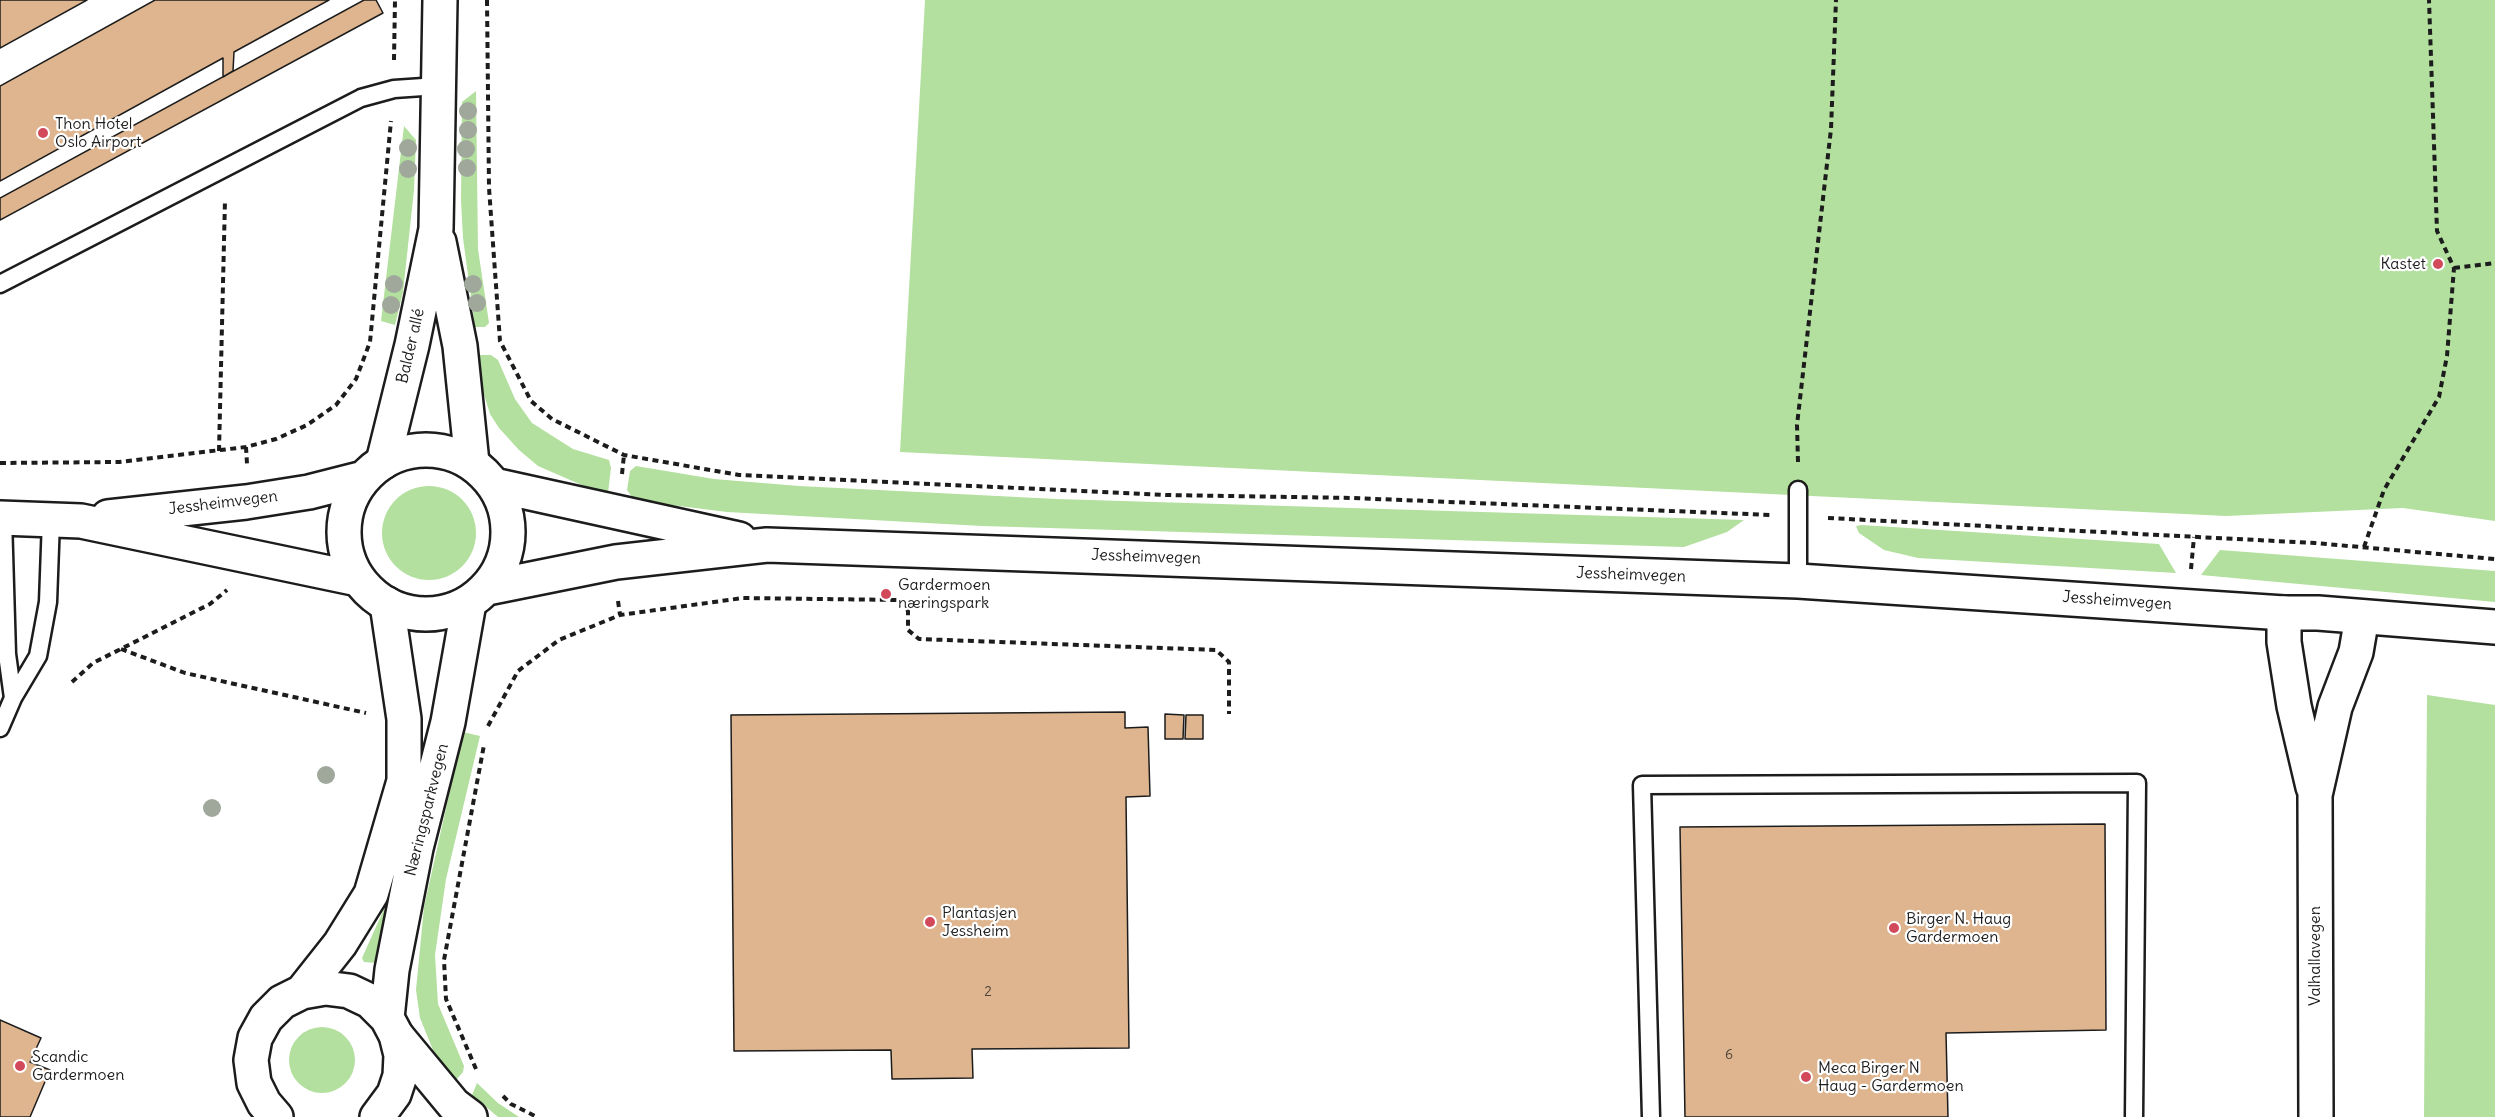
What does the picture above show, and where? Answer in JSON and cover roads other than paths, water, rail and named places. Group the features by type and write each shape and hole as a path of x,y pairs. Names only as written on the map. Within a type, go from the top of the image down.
{"main road":[{"name":"Balder allé","path":"374,470 412,345 436,229 440,0"},
{"name":"Balder allé","path":"436,229 483,474"},
{"path":"412,451 423,451 443,452 483,474 504,504 509,526 507,548 500,570 478,596 449,611 428,615 407,612 371,594 358,579 349,560 344,539 345,517 352,497 374,470 412,451"},
{"name":"Jessheimvegen","path":"2,518 66,520 256,500 309,492 374,470"},
{"name":"Jessheimvegen","path":"483,474 767,545"},
{"name":"Jessheimvegen","path":"66,520 358,579"},
{"name":"Jessheimvegen","path":"478,596 616,562 767,545 1798,581 2495,627"},
{"name":"Næringsparkvegen","path":"377,1117 394,1094 400,1076 401,1055 392,1027 396,948 416,848 478,596"},
{"name":"Næringsparkvegen","path":"302,992 340,945 371,894 404,781 404,719 387,604"},
{"name":"Valhallavegen","path":"2284,613 2284,642 2294,706 2315,795"},
{"name":"Valhallavegen","path":"2316,1117 2315,795 2335,707 2356,652 2362,617"},
{"name":"Næringsparkvegen","path":"266,1112 254,1083 251,1060 255,1038 266,1018 282,1002 302,992 325,988 349,991 370,1001 392,1027"},
{"path":"392,1027 454,1105 470,1117"}],"lane":[{"path":"0,284 361,98 394,89 438,86"},
{"path":"1798,490 1798,581"},
{"path":"2,518 7,654 13,698"},
{"path":"0,728 13,698 39,656 51,569 66,520"},
{"path":"1652,1117 1642,785 2137,783 2134,1117"}],"place":[{"name":"Thon Hotel Oslo Airport","path":"43,133"},
{"name":"Kastet","path":"2438,264"},
{"name":"Gardermoen næringspark","path":"886,594"},
{"name":"Plantasjen Jessheim","path":"930,922"},
{"name":"Birger N. Haug Gardermoen","path":"1894,928"},
{"name":"Scandic Gardermoen","path":"20,1066"},
{"name":"Meca Birger N Haug - Gardermoen","path":"1806,1077"}]}
